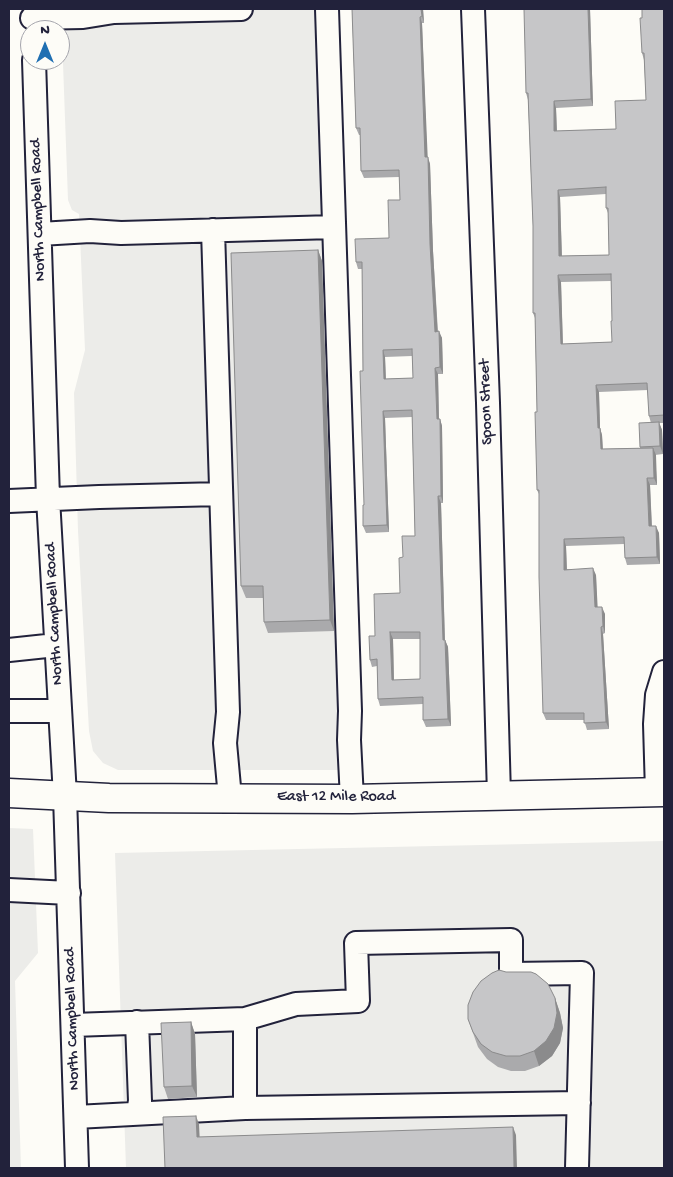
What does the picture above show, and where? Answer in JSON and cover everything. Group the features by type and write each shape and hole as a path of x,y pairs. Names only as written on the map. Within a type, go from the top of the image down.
{"main road":[{"name":"East 12 Mile Road","path":"9,794 109,798 352,799 661,792"}],"street":[{"path":"32,19 82,17 114,12 241,9"},
{"path":"327,9 352,799"},
{"name":"Spoon Street","path":"474,9 499,795"},
{"name":"North Campbell Road","path":"34,70 48,498 65,796 78,1168"},
{"path":"40,234 90,231 334,227"},
{"path":"213,230 228,712 225,742 230,798"},
{"path":"9,501 48,498 221,494"},
{"path":"9,650 56,645"},
{"path":"661,792 655,724 657,695 664,672"},
{"path":"9,712 60,711"},
{"path":"9,890 69,893"},
{"path":"73,1024 245,1019 296,1004 358,1001 356,943 512,940 512,974 582,972 577,1168"},
{"path":"245,1019 245,1108"},
{"path":"137,1022 140,1101 138,1112"},
{"path":"76,1117 138,1112 245,1108 579,1103"}],"shaded area":[{"path":"61,9 337,9 362,770 118,770 103,763 93,751 89,731 78,531 74,393 85,350 79,214 72,210 68,200 63,70 70,70 70,20 61,20"},
{"path":"9,828 33,829 38,953 15,981 21,1168 9,1168"},
{"path":"664,841 664,1168 126,1168 115,853"}],"building":[{"path":"352,9 421,9 425,157 428,157 435,332 439,331 440,367 435,368 437,419 440,419 441,496 438,496 448,719 423,720 423,697 378,699 377,659 370,660 369,636 375,636 374,594 400,593 399,558 403,557 402,536 415,536 412,410 383,411 387,525 363,526 360,371 363,371 362,262 356,262 355,239 389,238 388,200 400,200 399,170 361,171 360,128 356,128","holes":["412,349 413,378 384,379 383,350","390,632 420,632 420,679 392,680"]},
{"path":"524,9 588,9 591,99 554,101 554,131 616,129 615,101 646,100 640,18 642,18 642,9 664,9 664,415 649,416 647,383 596,385 601,449 653,448 654,478 647,478 649,526 656,526 657,557 625,558 624,537 564,539 564,570 593,568 595,607 602,607 603,626 601,627 606,722 584,723 584,713 543,713 539,577 539,490 537,490 535,412 537,412 535,313 533,313 533,226 528,93 526,93","holes":["606,187 609,255 559,256 558,190","611,274 612,342 561,344 558,275"]},
{"path":"318,250 330,620 264,622 263,586 241,586 231,253"},
{"path":"659,422 660,446 640,447 639,423"},
{"path":"499,970 536,974 548,984 555,998 557,1013 554,1028 546,1041 534,1051 520,1056 506,1056 492,1052 481,1044 473,1032 468,1019 468,1005 473,992 481,981"},
{"path":"191,1022 192,1086 164,1087 161,1023"},
{"path":"196,1116 197,1137 513,1127 514,1168 165,1168 163,1117"}]}
